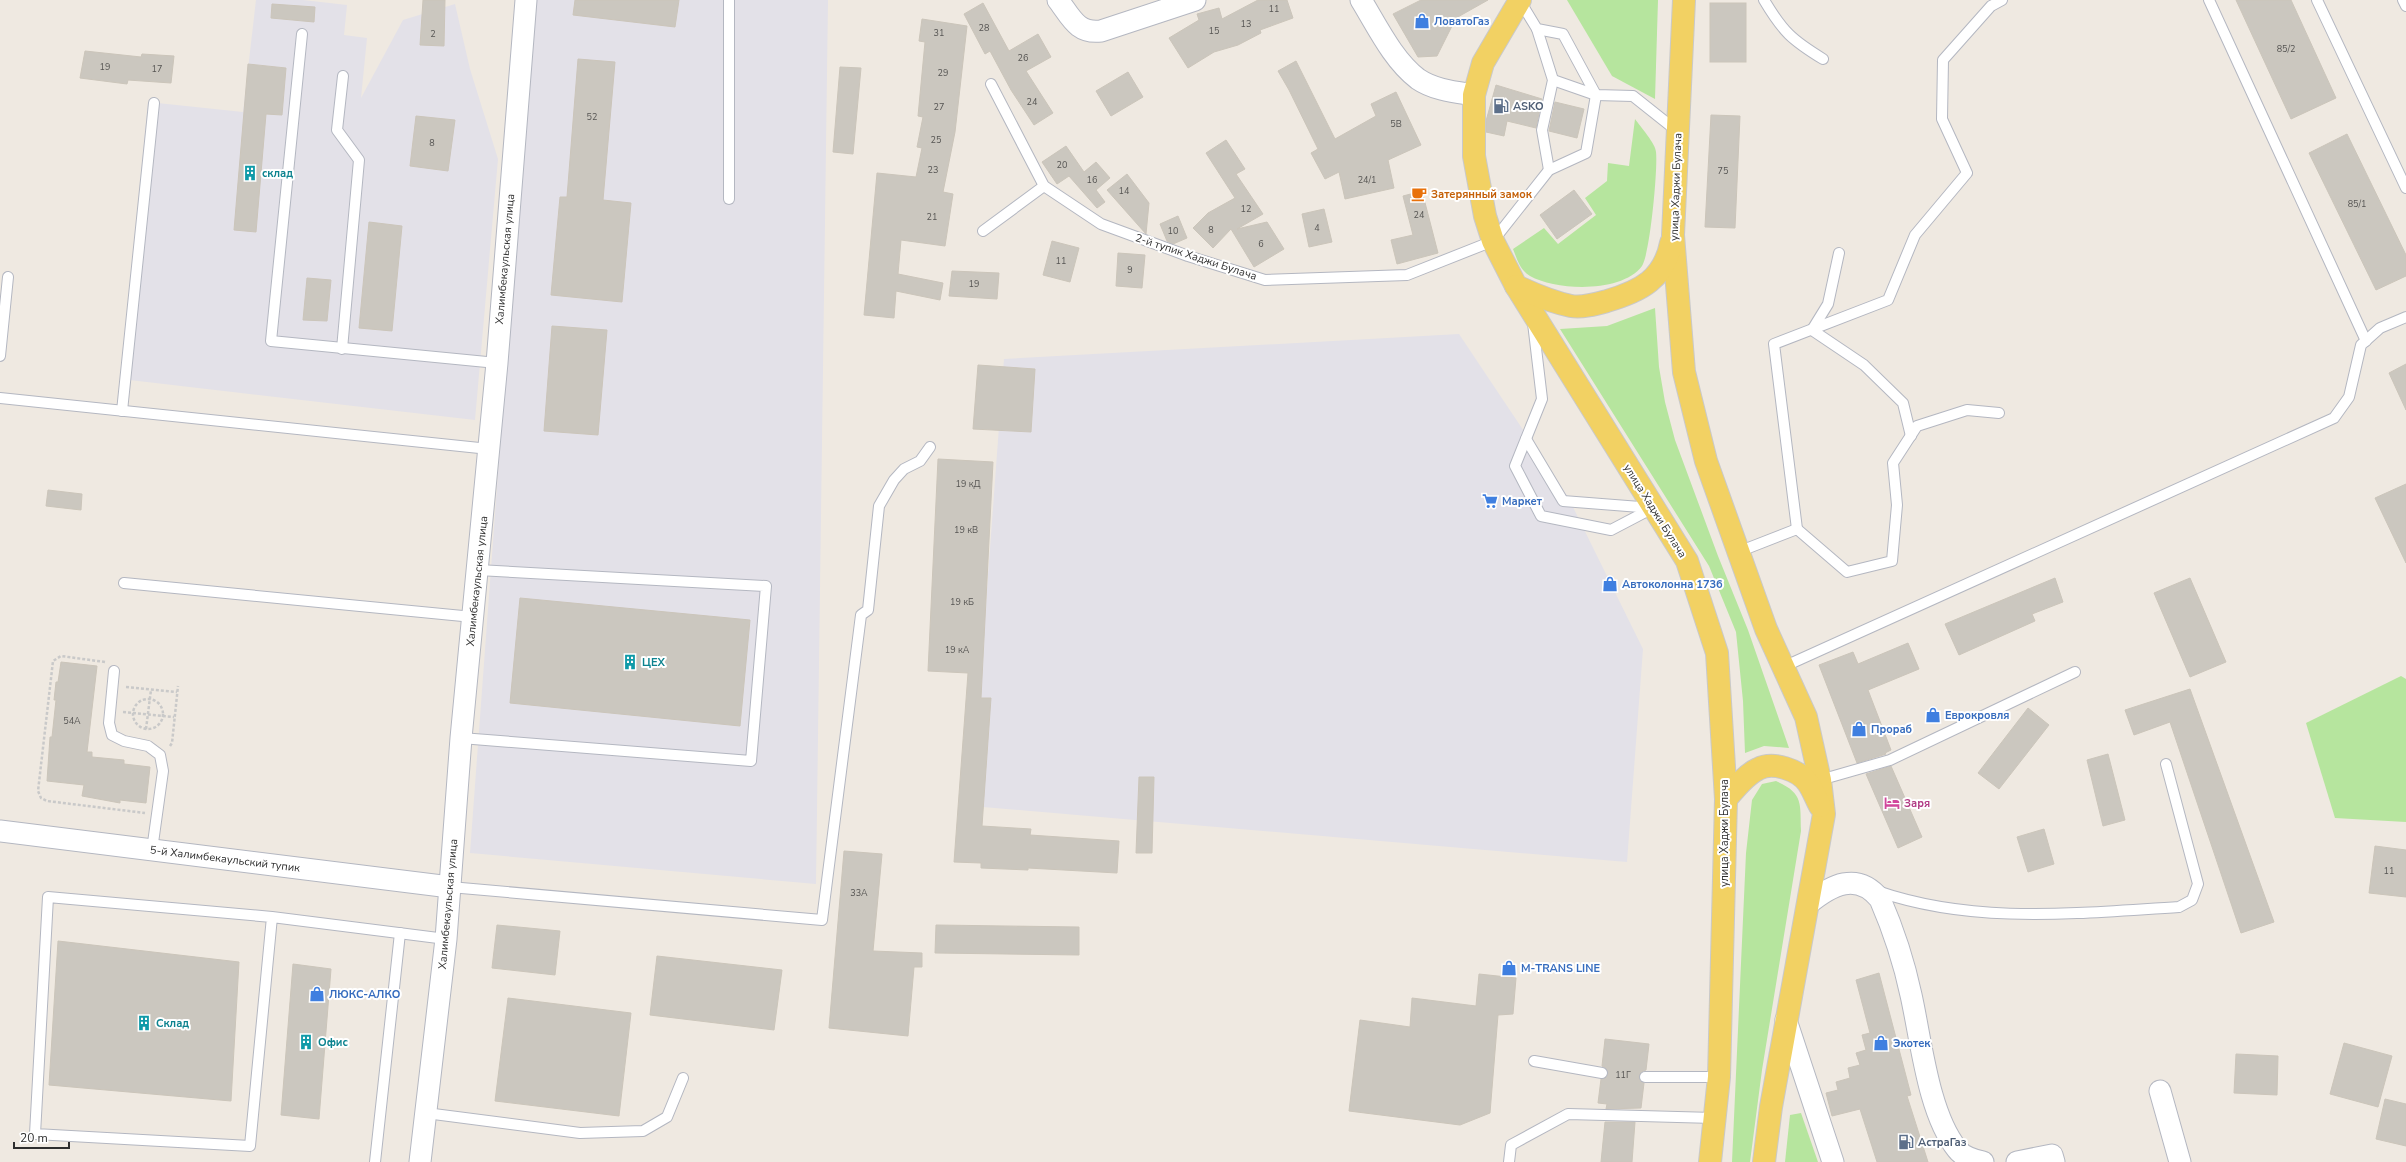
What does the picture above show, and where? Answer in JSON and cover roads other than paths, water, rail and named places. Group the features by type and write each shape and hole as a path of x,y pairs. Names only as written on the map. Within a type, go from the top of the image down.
{"main road":[{"name":"улица Хаджи Булача","path":"1520,0 1483,63 1474,95 1474,156 1485,216 1493,242 1516,286 1687,561 1717,653 1726,799 1718,1077 1710,1162"},
{"name":"улица Хаджи Булача","path":"1684,0 1673,235 1684,372 1706,462 1766,629 1806,717 1820,780 1824,814 1786,1020 1764,1162"},
{"path":"1516,286 1535,295 1573,306 1596,304 1626,296 1644,287 1656,275 1668,258 1673,235"},
{"path":"1726,799 1758,768 1772,766 1797,773 1808,783 1824,814"}],"street":[{"name":"Халимбекаульская улица","path":"420,1162 446,940 461,738 497,363 526,0"},
{"path":"1058,0 1079,27 1089,33 1101,32 1195,0"},
{"path":"1361,0 1400,62 1419,80 1442,90 1474,95"},
{"name":"5-й Халимбекаульский тупик","path":"0,831 450,887"},
{"path":"1808,904 1829,888 1840,885 1863,885 1872,889 1880,899 1906,974 1924,1059 1945,1130 1962,1155 1983,1162"},
{"path":"1786,1020 1833,1162"},
{"path":"2160,1091 2180,1162"},
{"path":"2017,1162 2052,1154 2054,1162"}],"lane":[{"path":"729,0 729,199"},
{"path":"1520,0 1537,29 1553,80 1542,130 1549,170"},
{"path":"1764,0 1784,32 1795,42 1824,58"},
{"path":"1999,413 1967,410 1917,426 1893,462 1896,504 1892,561 1847,572 1797,529 1774,344 1888,300 1915,235 1968,173 1942,119 1943,60 1991,6 2002,0"},
{"path":"2209,0 2366,341"},
{"path":"2317,0 2406,188"},
{"path":"2403,0 2406,6"},
{"path":"1493,242 1549,170 1586,153 1596,95 1562,34 1537,29"},
{"path":"302,34 270,341 497,363"},
{"path":"342,349 359,160 338,130 343,76"},
{"path":"1553,80 1596,95 1633,96 1678,132"},
{"name":"2-й тупик Хаджи Булача","path":"991,84 1044,186 1101,224 1188,256 1265,280 1407,275 1493,242"},
{"path":"122,411 154,103"},
{"path":"983,231 1044,186"},
{"path":"1812,330 1828,304 1839,253"},
{"path":"0,356 8,277"},
{"path":"1531,311 1542,399 1515,466 1541,516 1611,530 1653,508"},
{"path":"1783,667 2334,418 2349,397 2360,345 2380,328 2406,317"},
{"path":"1812,330 1864,365 1903,403 1911,436"},
{"path":"0,398 489,449"},
{"path":"1526,439 1563,501 1653,508"},
{"path":"450,887 822,920 861,614 868,610 879,506 894,480 904,469 920,461 930,447"},
{"path":"1738,552 1797,529"},
{"path":"461,738 751,761 766,586 478,570"},
{"path":"124,583 473,617"},
{"path":"114,671 110,711 112,735 144,745 160,755 163,771 152,850"},
{"path":"1820,780 1890,760 2075,672"},
{"path":"1872,889 1930,906 2025,916 2179,907 2192,900 2198,884 2166,764"},
{"path":"272,917 250,1146 35,1134 48,897 272,917 446,940"},
{"path":"375,1162 400,933"},
{"path":"1534,1061 1602,1072"},
{"path":"1645,1077 1718,1077"},
{"path":"426,1113 580,1133 643,1131 667,1117 683,1078"},
{"path":"1509,1162 1511,1145 1568,1114 1714,1118"}],"place":[{"name":"ЛоватоГаз","path":"1422,21"},
{"name":"ASKO","path":"1501,106"},
{"name":"склад","path":"250,173"},
{"name":"Затерянный замок","path":"1419,194"},
{"name":"Маркет","path":"1490,501"},
{"name":"Автоколонна 1736","path":"1610,584"},
{"name":"ЦЕХ","path":"630,662"},
{"name":"Еврокровля","path":"1933,715"},
{"name":"Прораб","path":"1859,729"},
{"name":"Заря","path":"1892,803"},
{"name":"М-TRANS LINE","path":"1509,968"},
{"name":"ЛЮКС-АЛКО","path":"317,994"},
{"name":"Склад","path":"144,1023"},
{"name":"Офис","path":"306,1042"},
{"name":"Экотек","path":"1881,1043"},
{"name":"АстраГаз","path":"1906,1142"}]}
